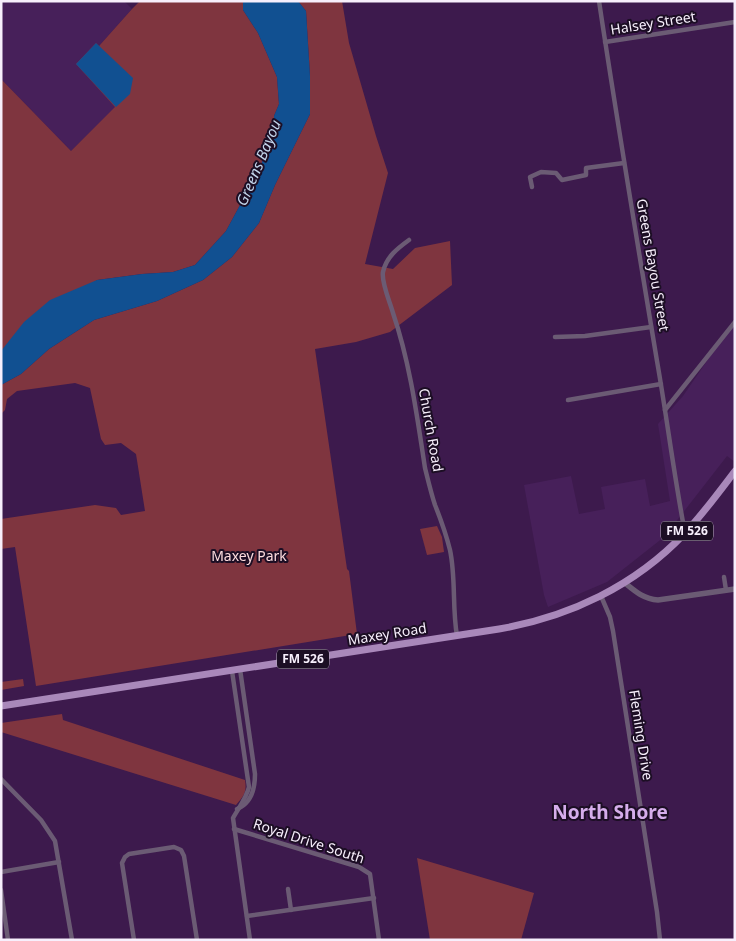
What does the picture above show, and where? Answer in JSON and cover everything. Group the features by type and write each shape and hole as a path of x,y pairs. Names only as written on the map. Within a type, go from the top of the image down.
{"main road":[{"name":"FM 526","path":"625,583 662,555 685,533 735,471"},
{"name":"Maxey Road","path":"1,706 457,636 530,623 556,615 601,596 625,583"}],"street":[{"name":"Greens Bayou Street","path":"599,1 685,533"},
{"name":"Halsey Street","path":"605,42 735,22"},
{"path":"532,187 530,177 541,172 556,173 562,180 586,175 586,168 624,163"},
{"name":"Church Road","path":"409,240 396,249 386,263 382,273 399,328 409,371 428,483 444,527 450,551 457,636"},
{"path":"665,410 735,322"},
{"path":"555,337 585,336 651,326"},
{"path":"568,400 661,384"},
{"path":"724,577 726,590"},
{"path":"625,583 638,594 651,600 735,589"},
{"name":"Fleming Drive","path":"601,596 610,617 613,631 660,940"},
{"path":"236,670 248,724 256,774 256,783 251,797 243,807 237,809"},
{"path":"236,670 240,726 249,787 233,818 250,940"},
{"path":"240,726 248,724"},
{"path":"1,779 41,820 55,841 72,940"},
{"name":"Royal Drive South","path":"234,829 359,867 370,874 379,940"},
{"path":"134,940 122,863 129,854 174,847 181,850 184,856 197,940"},
{"path":"1,872 59,862"},
{"path":"288,889 291,910"},
{"path":"1,890 8,940"},
{"path":"247,916 374,898"}],"shaded area":[{"path":"1,1 124,1 132,9 99,46 96,43 116,107 71,151 1,79"},
{"path":"735,320 735,462 727,456 664,537 607,582 548,607 544,595 524,485 571,476 579,514 605,509 601,487 645,479 650,506 670,501 658,424 683,396"}],"green space":[{"path":"140,1 243,1 243,10 258,33 277,77 279,104 274,116 275,135 260,168 226,231 195,265 173,272 97,280 1,351 1,79 71,151 115,107 76,64 96,43 99,46"},
{"name":"Maxey Park","path":"298,1 342,1 349,43 388,173 365,264 393,269 415,248 450,241 452,285 390,332 356,342 315,349 357,634 36,686 15,547 1,549 1,519 95,505 116,508 121,515 145,511 136,454 121,443 105,445 101,439 90,388 75,383 17,391 7,399 5,410 1,414 1,385 21,374 49,349 94,320 157,301 203,280 232,257 259,223 275,185 310,114 306,11"},
{"path":"437,526 442,537 444,552 427,555 420,529"},
{"path":"23,679 24,686 1,690 1,682"},
{"path":"62,714 63,720 245,780 246,788 244,794 236,805 1,732 1,723"},
{"path":"417,858 534,893 521,940 430,940"}],"water":[{"path":"243,1 298,1 306,11 310,114 275,185 259,223 232,257 203,280 157,301 94,320 49,349 21,374 1,385 1,351 24,322 50,300 97,280 173,272 195,265 226,231 260,168 275,135 274,116 279,104 277,77 258,33 243,10"},
{"path":"96,43 133,78 130,94 116,107 76,64"}],"district":[{"name":"North Shore","path":"610,812"}],"water label":[{"name":"Greens Bayou","path":"259,163"}]}
